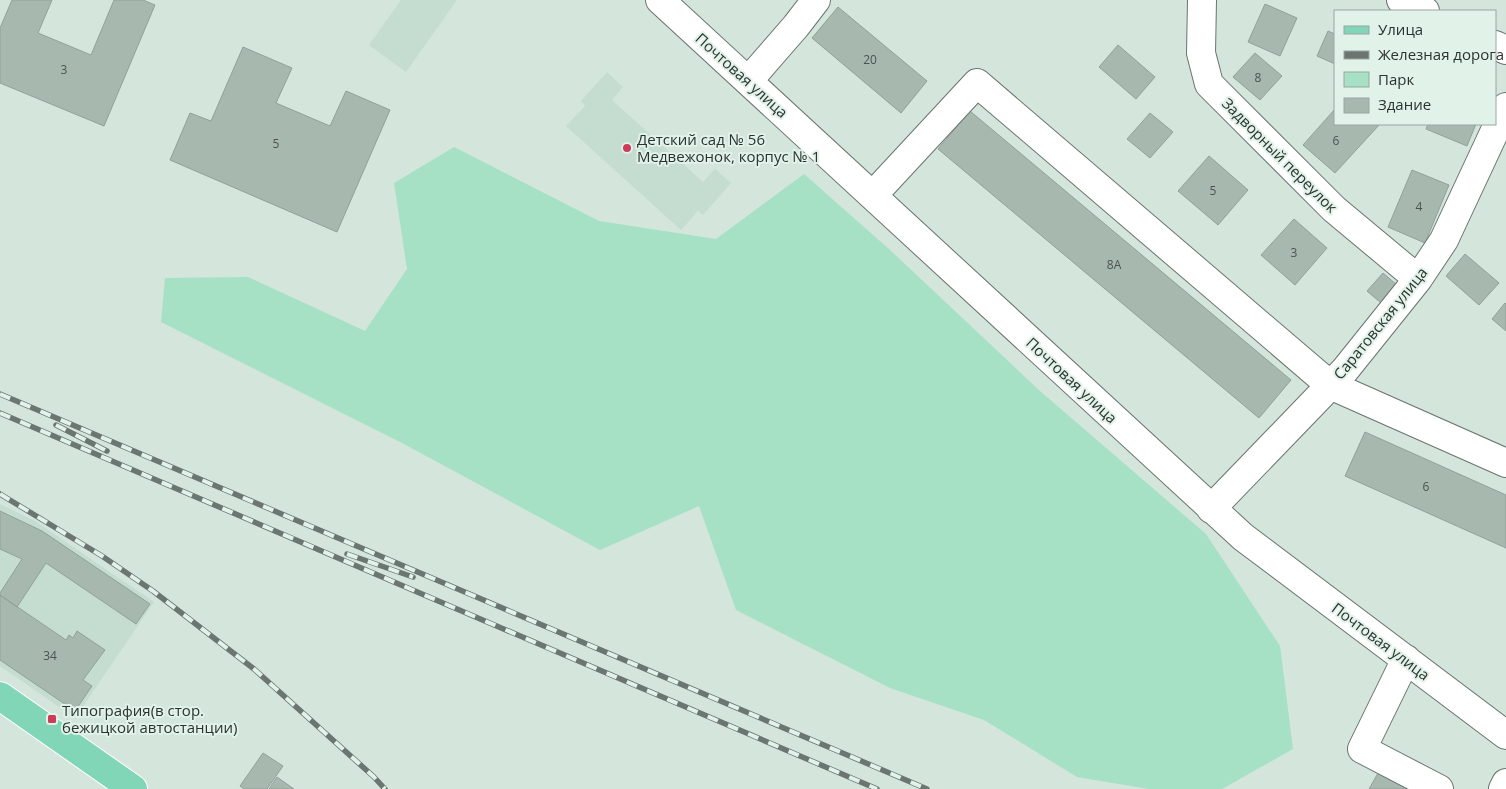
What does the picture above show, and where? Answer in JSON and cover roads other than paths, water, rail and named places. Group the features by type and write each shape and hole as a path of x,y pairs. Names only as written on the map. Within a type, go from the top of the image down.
{"main road":[{"path":"0,696 133,789"}],"street":[{"name":"Почтовая улица","path":"660,0 1243,537 1506,734"},
{"path":"748,80 796,26 816,0"},
{"name":"Задворный переулок","path":"1202,0 1201,53 1209,84 1334,209 1418,279"},
{"path":"1401,0 1423,10"},
{"path":"873,195 976,83 1330,385 1506,463"},
{"name":"Саратовская улица","path":"1211,509 1345,370 1418,279 1444,240 1506,107"},
{"path":"1406,659 1362,749 1439,789"},
{"path":"1503,789 1506,784"}],"railway":[{"path":"0,394 927,789"},
{"path":"0,413 877,789"},
{"path":"56,425 107,451"},
{"path":"0,494 102,556 153,591 254,669 385,789"},
{"path":"347,554 413,577"}],"place":[{"name":"Детский сад № 56 Медвежонок, корпус № 1","path":"627,148"},
{"name":"Типография(в стор. бежицкой автостанции)","path":"52,719"}]}
